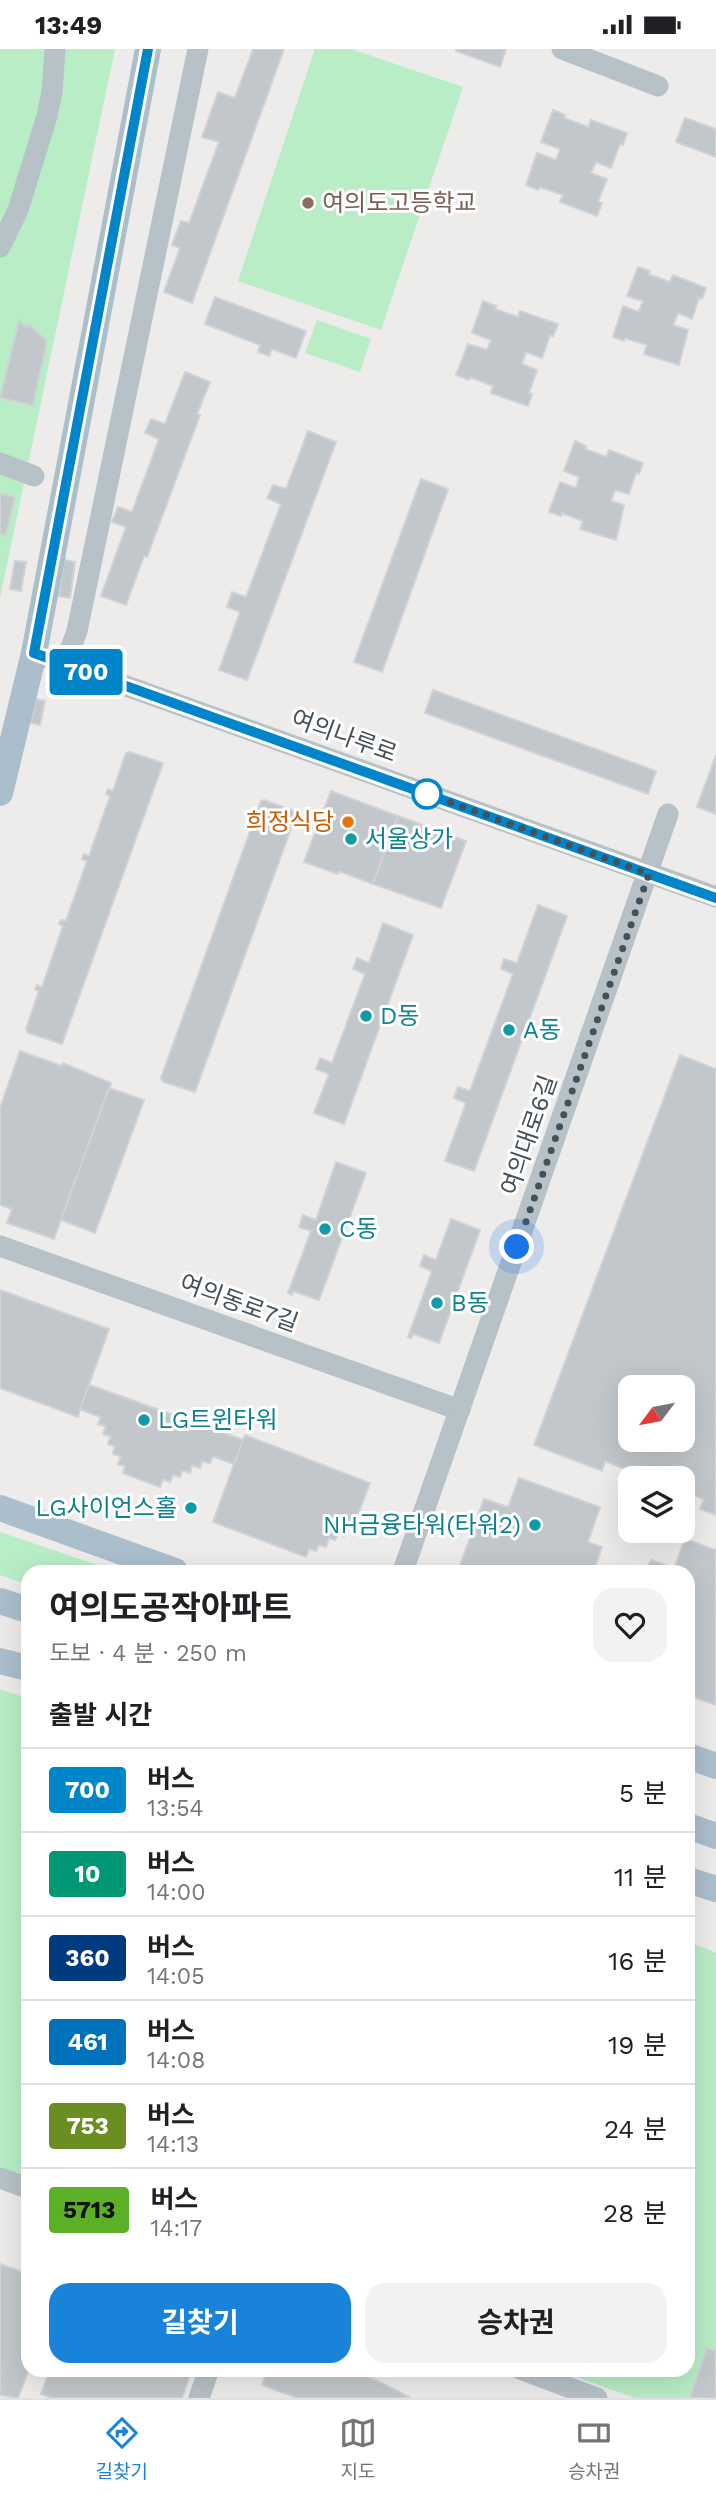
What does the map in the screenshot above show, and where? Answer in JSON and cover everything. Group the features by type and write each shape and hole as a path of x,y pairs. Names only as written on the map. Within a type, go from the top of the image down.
{"main road":[{"path":"0,793 34,653 148,49"},
{"path":"0,1508 158,1565"},
{"path":"0,1601 21,1608"},
{"path":"0,1661 21,1666"},
{"path":"695,1758 716,1766"},
{"path":"695,1828 716,1836"},
{"path":"695,1882 716,1889"}],"street":[{"path":"0,247 18,209 47,115 52,92 55,49"},
{"path":"65,664 77,631 198,49"},
{"path":"562,49 658,86"},
{"path":"0,463 34,476"},
{"name":"여의나루로","path":"34,653 716,898"},
{"name":"여의대로6길","path":"405,1565 668,814"},
{"name":"여의동로7길","path":"0,1246 460,1410"},
{"path":"0,2178 21,2186"},
{"path":"199,2398 206,2377"},
{"path":"536,2377 569,2393 597,2398"}],"green space":[{"path":"0,49 115,49 0,598"},
{"path":"315,49 351,49 463,87 381,330 238,281"},
{"path":"317,320 371,339 360,372 305,353"},
{"path":"0,1532 97,1565 21,1565 21,1582 0,1575"},
{"path":"0,1689 21,1696 21,2174 0,2167"},
{"path":"695,1944 716,1953 716,2398 635,2398 576,2377 695,2377"}],"building":[{"path":"253,49 284,49 192,303 164,292 180,248 172,245 181,221 189,223 219,142 202,137 218,92 235,98"},
{"path":"506,49 500,67 456,51"},
{"path":"553,110 565,115 564,118 588,127 591,120 627,133 611,168 596,162 591,173 607,179 598,202 602,203 597,216 560,202 563,195 526,185 537,153 556,160 560,149 541,142"},
{"path":"685,118 716,129 716,157 676,142"},
{"path":"638,267 670,282 673,275 706,288 702,299 699,298 692,319 678,313 673,325 688,330 679,365 644,354 647,345 613,337 623,306 639,312 643,301 627,296"},
{"path":"215,297 306,331 296,358 272,349 269,356 258,352 260,345 205,324"},
{"path":"483,301 496,306 495,309 518,317 520,311 558,324 553,336 550,335 542,358 526,352 522,364 537,370 529,393 532,394 528,406 491,393 493,386 456,375 468,344 487,350 491,340 472,333"},
{"path":"19,321 26,327 30,325 47,341 33,405 0,398"},
{"path":"185,372 210,382 147,557 144,556 126,605 101,596 126,527 112,522 118,507 132,512 159,439 145,433 151,419 165,424"},
{"path":"308,431 336,442 247,680 219,670 240,612 227,607 232,592 246,597 281,504 267,498 273,485 286,489"},
{"path":"575,441 586,446 585,449 606,457 609,450 643,463 639,474 636,473 629,494 615,490 611,501 624,505 616,540 580,529 583,521 562,513 561,516 549,512 560,482 576,488 579,477 564,471"},
{"path":"421,479 448,489 382,672 354,662"},
{"path":"0,494 15,497 6,535 0,534"},
{"path":"64,560 75,562 70,598 59,596"},
{"path":"15,561 26,562 21,591 10,589"},
{"path":"433,690 656,771 648,794 425,713"},
{"path":"36,699 45,701 40,725 31,723"},
{"path":"126,753 163,763 62,1044 28,1033 26,1029 39,991 35,989 37,985 42,987 63,926 59,924 61,920 66,921 87,861 82,859 84,854 89,856 110,796 106,794 108,789 113,791"},
{"path":"716,755 716,814 697,807"},
{"name":"서울상가","path":"331,791 398,816 373,884 304,862"},
{"path":"261,801 297,812 195,1092 163,1082 161,1078"},
{"path":"398,816 466,841 441,908 373,884"},
{"name":"A동","path":"538,905 567,916 474,1171 445,1161 466,1103 454,1098 458,1087 470,1091 513,974 501,969 504,959 517,963"},
{"name":"D동","path":"383,923 413,935 344,1124 314,1113 329,1074 316,1069 320,1058 332,1063 365,974 353,969 357,958 369,963"},
{"path":"20,1051 62,1066 63,1063 111,1083 54,1239 7,1223 12,1209 0,1205 0,1108"},
{"path":"680,1055 716,1069 716,1515 700,1509 704,1499 695,1496 695,1466 618,1466 605,1461 602,1471 534,1445"},
{"path":"109,1088 144,1100 95,1233 61,1220"},
{"name":"C동","path":"336,1162 366,1173 319,1300 293,1291 292,1295 288,1293 311,1231 299,1227 303,1215 316,1220"},
{"name":"B동","path":"451,1219 480,1230 439,1343 413,1334 411,1338 408,1337 432,1271 420,1266 424,1255 436,1260"},
{"name":"LG트윈타워","path":"0,1290 109,1329 89,1385 243,1440 245,1435 370,1483 353,1528 348,1526 344,1536 338,1533 335,1540 329,1538 326,1547 319,1545 316,1551 309,1549 306,1557 213,1522 234,1464 213,1456 210,1463 202,1461 200,1468 192,1465 190,1473 182,1470 180,1477 173,1475 170,1482 163,1479 160,1487 123,1473 125,1466 118,1464 121,1456 113,1454 115,1446 108,1444 111,1436 103,1434 106,1426 98,1424 101,1417 80,1409 78,1417 0,1388"},
{"path":"89,1385 243,1440 234,1464 213,1456 210,1463 202,1461 200,1468 192,1465 190,1473 182,1470 180,1477 173,1475 170,1482 163,1479 160,1487 123,1473 125,1466 118,1464 121,1456 113,1454 115,1446 108,1444 111,1436 103,1434 106,1426 98,1424 101,1417 80,1409"},
{"name":"NH금융타워(타워2)","path":"519,1478 600,1507 588,1542 602,1547 596,1565 460,1565 484,1499 508,1507"},
{"path":"683,1543 695,1543 716,1550 716,1705 695,1698 695,1565 675,1565"},
{"path":"651,1560 665,1565 649,1565"},
{"path":"0,2264 21,2272 21,2377 26,2377 18,2398 0,2395"},
{"path":"707,2348 716,2351 716,2398 690,2398"},
{"path":"47,2377 189,2377 182,2398 52,2398 41,2394"},
{"path":"264,2377 368,2377 411,2398 297,2398 262,2385"}],"bus line":[{"name":"700","path":"148,49 34,653 716,898"}],"place":[{"name":"여의도고등학교","path":"308,203"},
{"name":"희정식당","path":"348,822"},
{"name":"서울상가","path":"351,839"},
{"name":"D동","path":"366,1016"},
{"name":"A동","path":"509,1030"},
{"name":"C동","path":"325,1229"},
{"name":"B동","path":"437,1303"},
{"name":"LG트윈타워","path":"144,1420"},
{"name":"LG사이언스홀","path":"191,1508"},
{"name":"NH금융타워(타워2)","path":"535,1525"}],"route":[{"path":"427,794 649,874 517,1247"}]}
